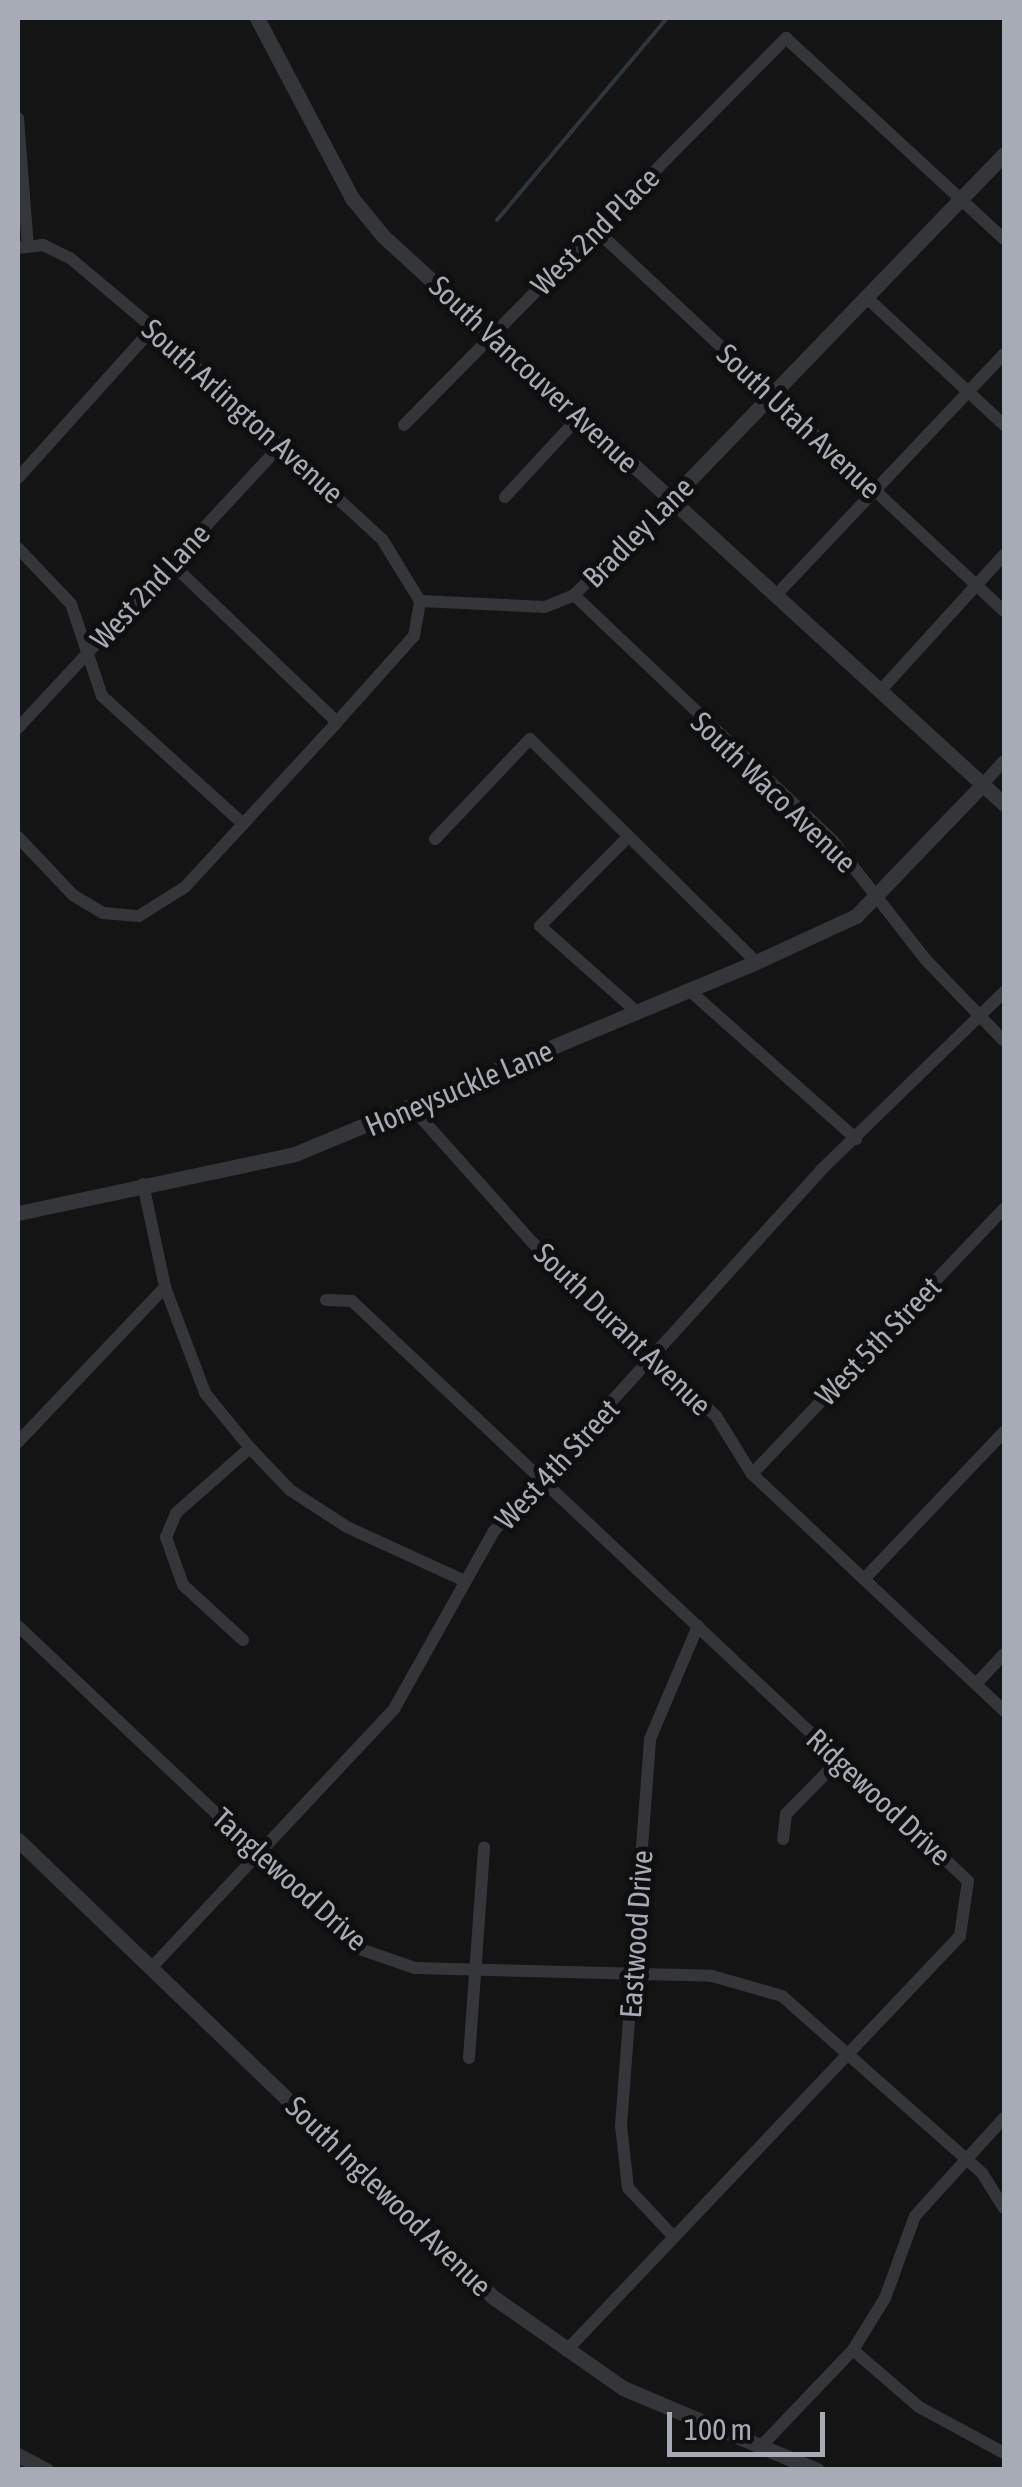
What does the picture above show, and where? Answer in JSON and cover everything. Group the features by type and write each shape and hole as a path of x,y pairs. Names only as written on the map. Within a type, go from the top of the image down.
{"street":[{"name":"South Vancouver Avenue","path":"257,18 352,198 492,335 1004,804"},
{"name":"West 2nd Place","path":"404,425 786,38 962,199"},
{"path":"18,118 30,247"},
{"name":"Bradley Lane","path":"420,600 545,607 574,595 772,399 1004,154"},
{"path":"962,199 1004,239"},
{"name":"South Utah Avenue","path":"596,230 772,399 1004,611"},
{"name":"South Arlington Avenue","path":"30,247 153,328 282,444 382,539 420,600"},
{"path":"867,298 1004,426"},
{"path":"18,478 153,328"},
{"path":"778,594 1004,354"},
{"path":"505,497 580,416"},
{"name":"West 2nd Lane","path":"18,728 282,444"},
{"path":"18,548 72,604 102,696 241,822"},
{"path":"880,690 1004,555"},
{"path":"171,563 337,722"},
{"name":"South Waco Avenue","path":"574,595 834,841 1004,1041"},
{"path":"18,837 74,895 103,914 139,916 185,887 414,636 420,600"},
{"path":"434,839 530,738 756,962"},
{"path":"983,784 1004,761"},
{"name":"Honeysuckle Lane","path":"18,1213 295,1154 414,1110 756,962 856,916 983,784"},
{"path":"628,837 540,926 636,1012"},
{"path":"689,990 856,1138"},
{"name":"West 4th Street","path":"152,1967 394,1709 494,1531 544,1481 652,1351 856,1138 1004,992"},
{"name":"South Durant Avenue","path":"414,1110 534,1244 652,1351 716,1416 752,1474 1004,1712"},
{"path":"142,1184 165,1287 206,1393 250,1448 290,1490 347,1527 466,1581"},
{"name":"West 5th Street","path":"752,1474 1004,1208"},
{"path":"18,1442 165,1287"},
{"name":"Ridgewood Drive","path":"326,1300 352,1301 968,1881 960,1936 566,2351"},
{"path":"864,1579 1004,1432"},
{"path":"243,1640 183,1585 166,1537 176,1513 250,1448"},
{"name":"Tanglewood Drive","path":"18,1626 360,1950 415,1968 712,1976 782,1996 850,2050 966,2158 1004,2208"},
{"name":"Eastwood Drive","path":"672,2235 628,2188 621,2126 650,1740 698,1626"},
{"path":"976,1684 1004,1654"},
{"path":"783,1838 786,1814 840,1760"},
{"name":"South Inglewood Avenue","path":"18,1840 493,2297 623,2388 765,2442 817,2470"},
{"path":"469,2058 484,1848"},
{"path":"765,2442 853,2350 885,2298 915,2216 1004,2118"},
{"path":"853,2350 918,2407 1004,2453"},
{"path":"18,2455 46,2470"}],"waterway":[{"path":"497,220 667,18"}]}
